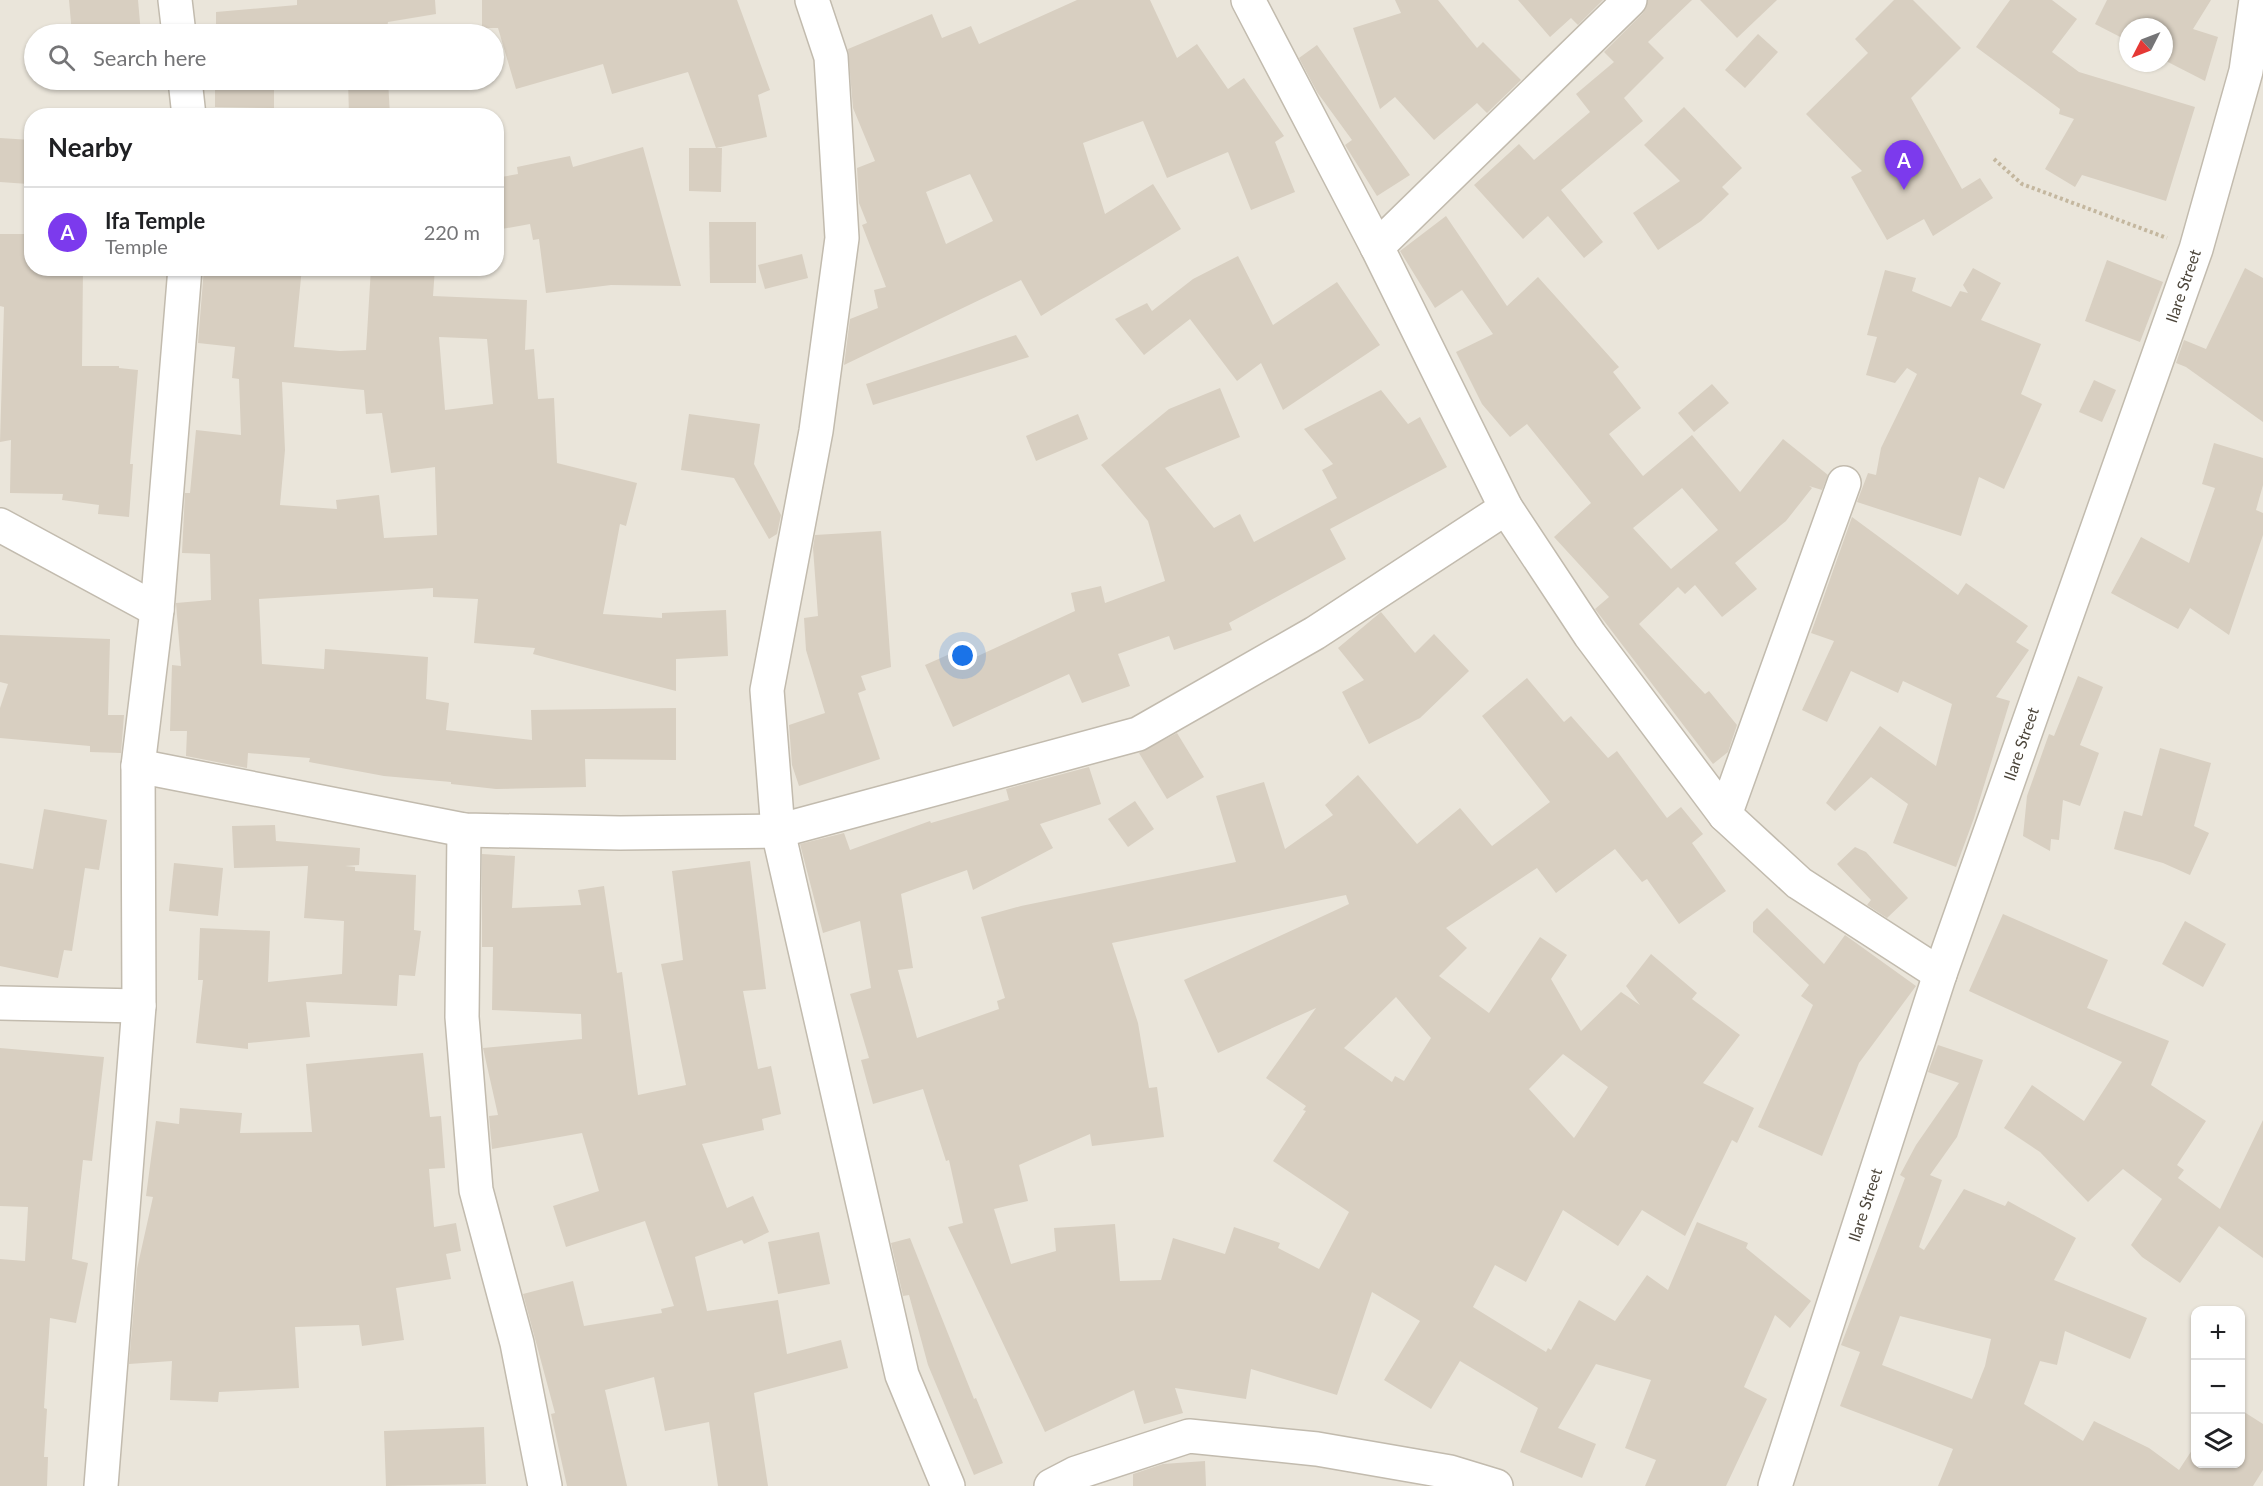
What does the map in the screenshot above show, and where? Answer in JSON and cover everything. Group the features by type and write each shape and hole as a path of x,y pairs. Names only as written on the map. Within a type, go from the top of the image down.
{"street":[{"path":"175,0 178,24"},
{"path":"812,0 831,57 843,238 816,431 767,690 778,831 902,1375 948,1486"},
{"path":"1248,0 1377,247 1506,508 1590,635 1725,815 1799,883 1940,974"},
{"path":"1377,247 1630,0"},
{"name":"Ilare Street","path":"1775,1486 1940,974 2196,249 2246,70 2256,0"},
{"path":"186,90 188,108"},
{"path":"100,1486 138,1006 138,766 157,610 184,276"},
{"path":"1725,815 1844,483"},
{"path":"138,766 464,830 620,833 778,831 1138,735 1315,633 1506,508"},
{"path":"0,525 157,610"},
{"path":"464,830 462,1017 476,1190 517,1342 545,1486"},
{"path":"0,1004 138,1006"},
{"path":"1051,1486 1076,1473 1189,1436 1317,1449 1450,1472 1496,1486"}],"path":[{"path":"1994,159 2022,184 2196,249"}],"shaded area":[{"path":"0,0 2263,0 2263,1486 0,1486"}],"building":[{"path":"69,0 138,0 140,24 71,24"},
{"path":"297,0 435,0 436,14 388,22 388,24 216,24 216,12 297,5"},
{"path":"482,0 737,0 770,90 758,95 767,137 716,148 688,72 612,94 603,64 516,89 504,48 504,24 482,24"},
{"path":"1077,0 1150,0 1177,58 1197,44 1228,89 1244,78 1284,136 1275,142 1295,192 1251,210 1228,152 1167,178 1143,121 1083,143 1105,214 1153,184 1181,229 1041,316 1021,280 844,365 850,319 878,308 874,290 886,287 862,225 867,223 859,203 857,168 875,161 853,108 848,49 932,14 942,38 971,26 979,44","holes":["970,174 993,221 946,244 926,192"]},
{"path":"1395,0 1438,0 1477,48 1483,42 1521,80 1487,113 1477,103 1434,140 1395,97 1380,109 1353,28 1401,13"},
{"path":"1518,0 1603,0 1578,25 1571,18 1550,37"},
{"path":"1648,0 1692,0 1648,42 1664,58 1624,98 1643,121 1561,190 1603,242 1584,258 1548,216 1523,239 1474,185 1519,144 1534,160 1590,112 1576,94 1614,62 1604,52 1643,13"},
{"path":"1700,0 1777,0 1737,38"},
{"path":"1894,0 1913,0 1961,48 1911,98 1962,189 1980,178 1993,198 1933,236 1924,219 1887,240 1851,177 1862,171 1806,114 1868,53 1855,39"},
{"path":"2010,0 2052,0 2077,19 2052,52 2079,72 2195,107 2166,201 2082,175 2075,187 2045,169 2074,119 2059,114 2060,109 1976,47"},
{"path":"2107,0 2211,0 2193,29 2218,37 2205,81 2173,65 2173,18 2119,18 2119,36 2095,24"},
{"path":"1758,34 1778,52 1745,88 1725,70"},
{"path":"1317,45 1410,175 1377,196 1345,145 1352,140 1317,92 1299,58"},
{"path":"215,90 274,90 274,108 215,107"},
{"path":"348,90 389,90 390,108 349,108"},
{"path":"1684,107 1742,168 1722,187 1729,194 1701,221 1658,250 1633,213 1680,181 1644,145"},
{"path":"0,138 24,140 24,184 0,182"},
{"path":"643,147 681,286 611,285 546,293 539,239 533,240 530,224 504,229 504,177 518,174 517,167 570,156 573,167"},
{"path":"689,148 722,148 721,192 689,191"},
{"path":"1446,216 1507,306 1538,277 1619,367 1613,372 1641,408 1609,434 1643,476 1692,435 1740,492 1783,439 1828,475 1822,490 1809,486 1812,488 1786,521 1735,563 1757,589 1722,617 1695,585 1685,594 1678,587 1639,624 1705,694 1709,691 1737,725 1728,752 1713,764 1595,609 1609,597 1554,537 1591,503 1527,424 1510,437 1482,404 1456,352 1493,334 1462,290 1435,308 1400,251","holes":["1682,488 1718,530 1671,569 1633,528"]},
{"path":"709,222 756,222 756,283 710,283"},
{"path":"0,234 24,234 24,276 83,276 82,366 119,366 119,368 138,370 130,464 133,464 129,517 98,514 99,505 62,500 63,494 10,493 11,440 0,442 4,307 0,306"},
{"path":"802,254 808,278 765,289 758,265"},
{"path":"1238,256 1273,325 1337,282 1380,345 1283,410 1261,363 1237,381 1190,319 1144,355 1115,319 1147,303 1152,311 1193,279"},
{"path":"2107,260 2163,282 2140,342 2085,321"},
{"path":"1973,268 2001,283 1981,320 2041,344 2021,394 2042,404 2004,489 1979,477 1961,536 1857,502 1868,473 1876,475 1881,448 1917,374 1907,368 1895,383 1866,375 1877,337 1867,335 1885,270 1916,278 1912,291 1951,307 1960,291 1968,293 1963,285"},
{"path":"2245,268 2263,278 2263,422 2186,367 2176,363 2184,340 2206,349"},
{"path":"203,276 301,276 294,347 340,351 366,350 371,276 434,276 433,296 527,300 525,350 534,349 538,399 554,398 557,463 637,483 626,526 620,524 603,614 662,618 662,613 726,610 728,656 676,659 676,691 533,654 535,648 474,643 478,599 433,597 433,588 259,599 262,664 324,669 325,649 428,657 426,699 449,703 446,730 532,740 531,710 676,708 676,760 585,759 586,787 496,789 384,776 309,762 310,758 248,753 247,768 186,756 187,731 170,731 172,665 181,666 176,603 211,600 210,554 182,553 185,493 190,493 196,430 241,435 239,379 232,378 235,347 198,343","holes":["439,337 487,339 493,404 445,410","282,382 364,390 366,414 382,413 391,473 435,467 437,535 384,538 379,495 336,500 337,509 280,505 285,450"]},
{"path":"1016,335 1029,357 873,405 866,384"},
{"path":"2094,380 2116,390 2102,422 2079,412"},
{"path":"1712,384 1729,403 1694,432 1678,413"},
{"path":"1220,388 1240,437 1165,468 1214,528 1240,514 1254,542 1337,498 1322,470 1333,464 1304,429 1381,390 1408,424 1420,417 1447,467 1330,529 1346,559 1229,623 1232,630 1174,650 1169,636 1118,654 1130,686 1082,703 1069,674 953,727 925,665 961,649 967,661 1075,611 1071,593 1101,586 1105,603 1165,581 1148,521 1101,465 1169,409"},
{"path":"689,414 760,424 754,464 781,515 777,534 769,539 734,478 681,470"},
{"path":"1078,414 1088,439 1036,461 1026,436"},
{"path":"2214,443 2263,458 2263,485 2256,510 2263,513 2263,535 2229,635 2190,608 2178,629 2111,593 2141,537 2189,563 2215,488 2202,484"},
{"path":"1852,517 1958,595 1966,583 2028,626 2016,642 2029,650 1996,697 2010,701 1974,818 1956,867 1893,843 1908,804 1871,777 1835,811 1826,803 1880,726 1936,766 1952,704 1903,681 1898,693 1851,671 1827,722 1802,710 1834,641 1811,633"},
{"path":"881,531 891,667 861,676 866,690 858,693 880,759 799,786 792,765 789,725 825,713 806,650 804,618 818,616 813,548 815,535"},
{"path":"1381,612 1415,653 1434,634 1469,671 1420,718 1369,744 1342,692 1364,680 1338,648"},
{"path":"0,635 110,639 108,715 124,715 121,753 90,752 90,746 0,738 0,708 8,684 0,682"},
{"path":"2078,676 2103,687 2080,745 2099,753 2080,806 2063,800 2059,840 2051,839 2050,851 2023,836 2027,796 2049,734 2054,736"},
{"path":"1527,678 1564,722 1571,716 1608,758 1617,751 1667,818 1681,807 1703,834 1692,843 1726,891 1679,924 1647,879 1642,882 1615,849 1556,893 1537,868 1446,928 1467,948 1439,976 1489,1013 1540,937 1567,955 1551,979 1581,1031 1621,992 1640,1005 1626,986 1651,954 1697,993 1692,999 1740,1035 1703,1083 1754,1108 1737,1143 1732,1140 1685,1236 1642,1210 1618,1246 1563,1210 1526,1282 1495,1265 1473,1307 1546,1352 1548,1348 1551,1350 1579,1300 1615,1321 1647,1275 1668,1290 1697,1222 1748,1243 1746,1248 1811,1301 1790,1328 1775,1315 1744,1387 1767,1399 1726,1486 1645,1486 1656,1460 1625,1448 1651,1380 1596,1364 1558,1428 1596,1444 1582,1478 1520,1452 1538,1408 1460,1361 1431,1409 1384,1380 1420,1321 1372,1292 1337,1395 1251,1369 1246,1399 1175,1388 1183,1413 1144,1424 1134,1390 1045,1432 948,1227 963,1223 949,1160 946,1161 923,1089 873,1104 861,1060 869,1058 850,994 871,988 860,921 823,933 800,844 844,833 850,850 930,821 931,823 1009,800 1006,789 1089,767 1101,804 1040,824 1053,848 973,890 967,870 901,894 913,968 898,970 917,1038 999,1009 997,1001 1005,998 981,917 1021,906 1236,862 1216,796 1264,782 1285,849 1333,815 1325,805 1358,775 1417,844 1460,808 1492,846 1550,802 1482,716","holes":["1346,895 1349,904 1184,980 1218,1053 1316,1008 1266,1078 1306,1106 1303,1110 1306,1111 1273,1161 1349,1212 1319,1269 1278,1248 1280,1243 1234,1227 1225,1254 1173,1238 1161,1280 1120,1281 1115,1224 1054,1228 1056,1251 1011,1264 994,1209 1028,1201 1019,1165 1090,1134 1092,1146 1164,1137 1157,1087 1149,1088 1138,1023 1112,943","1396,997 1431,1038 1404,1081 1395,1076 1392,1082 1344,1048","1563,1054 1608,1087 1574,1138 1529,1089"]},
{"path":"1177,733 1204,777 1167,799 1139,753"},
{"path":"2160,748 2211,763 2194,826 2209,833 2190,875 2163,863 2114,849 2124,811 2142,816"},
{"path":"1135,801 1154,829 1128,847 1108,819"},
{"path":"44,809 107,820 99,870 85,868 72,951 64,950 58,978 0,966 0,863 33,869"},
{"path":"275,825 276,841 360,848 359,865 345,866 355,867 355,871 416,875 414,930 421,931 415,976 399,975 397,1006 306,1002 310,1037 248,1043 248,1049 196,1043 203,980 198,980 200,928 270,931 268,982 342,974 344,921 304,918 308,866 234,868 232,826"},
{"path":"1855,847 1866,852 1908,898 1887,918 1867,905 1871,900 1837,864"},
{"path":"482,854 515,856 512,908 581,905 578,890 604,886 617,973 622,972 638,1095 686,1085 661,964 683,960 672,871 750,861 766,989 743,991 758,1069 771,1066 781,1114 762,1119 764,1130 702,1144 727,1208 753,1196 769,1232 744,1244 742,1240 695,1257 707,1311 778,1300 787,1354 841,1340 848,1368 754,1393 768,1486 718,1486 709,1422 665,1431 654,1377 605,1390 627,1486 567,1486 551,1414 555,1413 523,1294 573,1281 584,1326 662,1313 661,1309 674,1306 645,1221 566,1247 553,1206 599,1191 582,1133 492,1149 489,1116 498,1115 483,1048 582,1039 581,1014 492,1010 493,947 482,947"},
{"path":"174,863 223,868 218,916 169,911"},
{"path":"1767,908 1824,964 1845,935 1916,986 1859,1063 1822,1156 1758,1127 1813,1005 1801,996 1809,985 1753,932 1753,922"},
{"path":"2003,914 2108,960 2087,1008 2169,1041 2151,1085 2206,1121 2177,1165 2184,1170 2178,1178 2220,1209 2263,1120 2263,1258 2219,1226 2180,1283 2142,1257 2131,1245 2162,1199 2123,1169 2088,1202 2040,1152 2004,1128 2032,1085 2084,1121 2122,1062 1969,991"},
{"path":"2185,921 2226,944 2203,987 2162,964"},
{"path":"1938,1045 1983,1060 1957,1137 1930,1175 1942,1180 1919,1247 1924,1250 1964,1189 2005,1206 2008,1201 2076,1238 2054,1280 2147,1318 2130,1359 2065,1331 2057,1365 2040,1361 2024,1404 2083,1441 2094,1421 2149,1448 2179,1470 2191,1452 2191,1468 2245,1468 2245,1413 2263,1424 2263,1470 2253,1486 1938,1486 1953,1449 1840,1406 1860,1352 1841,1345 1905,1178 1900,1175 1916,1145 1959,1083 1928,1072","holes":["1900,1316 1991,1339 1985,1366 1972,1399 1882,1365"]},
{"path":"0,1048 104,1057 92,1161 83,1160 72,1259 88,1263 76,1323 50,1318 44,1408 47,1409 44,1457 48,1457 47,1486 0,1486 0,1259 25,1261 28,1207 0,1206"},
{"path":"423,1053 430,1117 441,1116 445,1168 429,1169 434,1227 456,1223 461,1251 446,1254 451,1279 396,1288 404,1340 362,1346 359,1325 295,1327 299,1388 219,1392 218,1402 170,1400 172,1361 129,1364 137,1269 153,1197 146,1196 156,1121 179,1124 180,1108 242,1113 240,1133 312,1132 306,1064"},
{"path":"819,1232 830,1284 778,1294 768,1242"},
{"path":"910,1238 974,1399 976,1398 1003,1463 974,1475 928,1365 909,1295 903,1296 891,1243"},
{"path":"484,1427 486,1484 386,1486 384,1431"},
{"path":"1205,1461 1206,1486 1133,1486 1133,1474 1163,1464"}],"place":[{"name":"Ifa Temple","path":"1904,190"}]}
